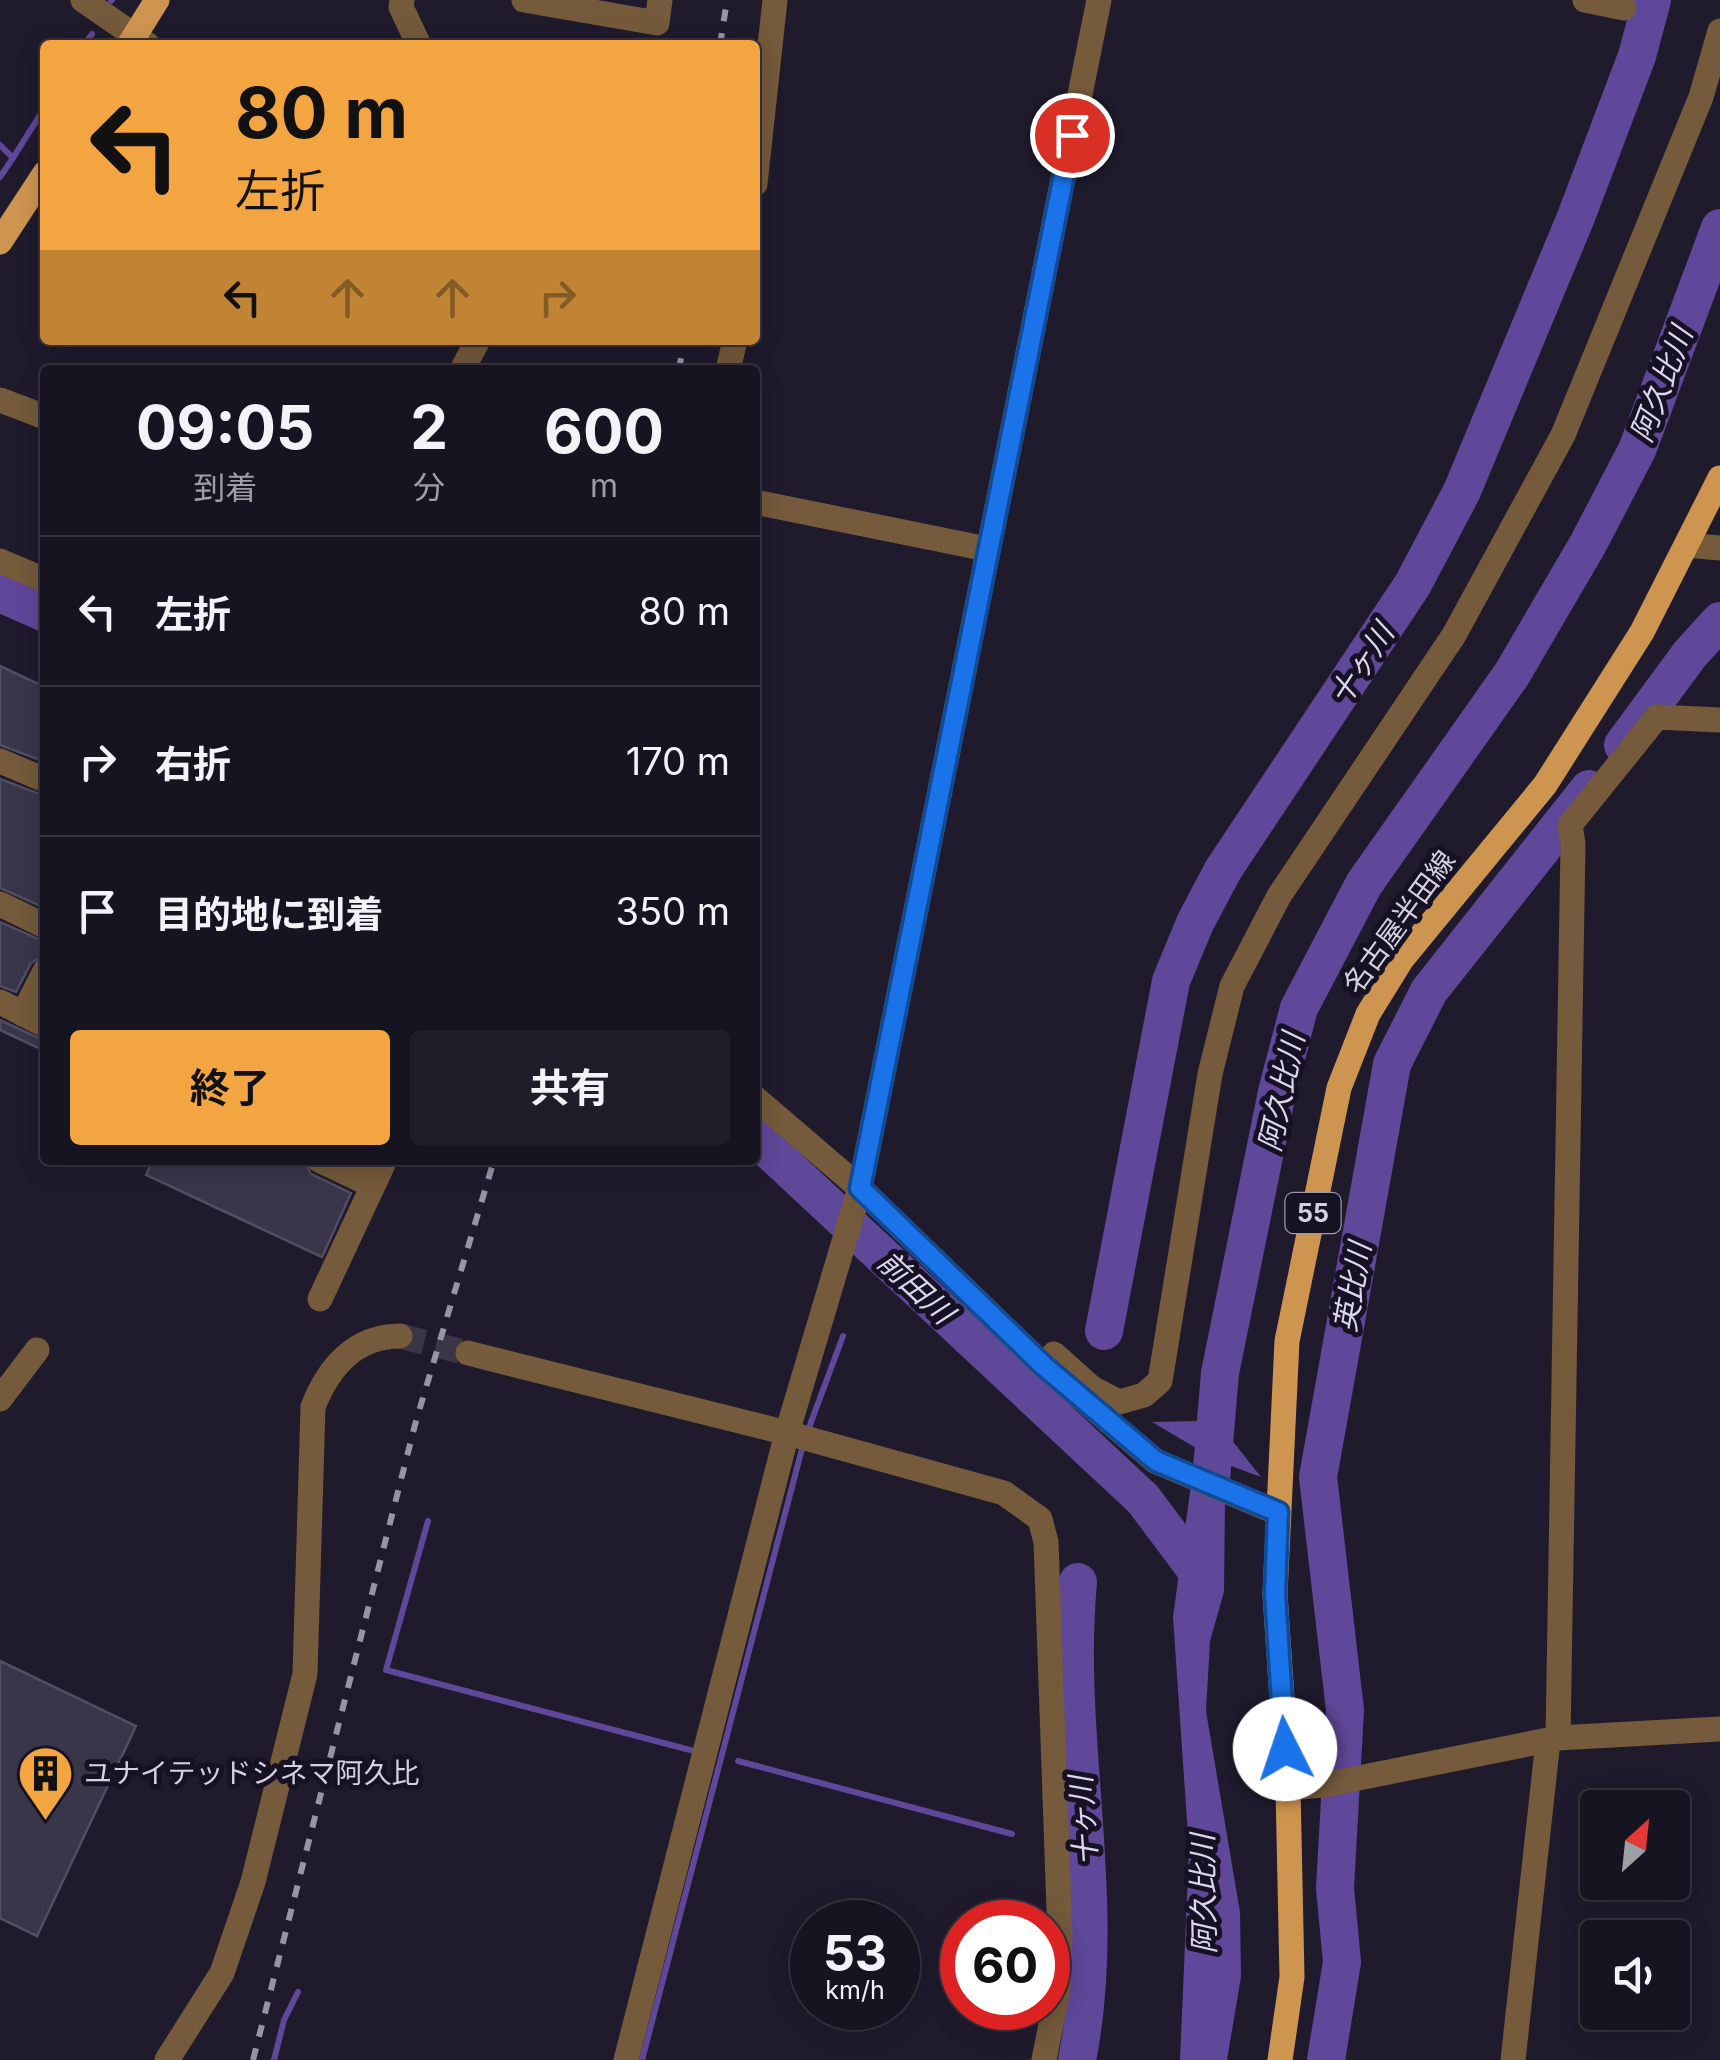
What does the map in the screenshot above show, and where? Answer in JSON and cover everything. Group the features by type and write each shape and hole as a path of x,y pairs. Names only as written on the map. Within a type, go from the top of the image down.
{"main road":[{"path":"138,40 157,0"},
{"path":"0,242 40,181"},
{"name":"名古屋半田線","path":"1280,2060 1292,1977 1288,1788 1275,1594 1287,1341 1339,1088 1368,1014 1402,959 1465,877 1545,785 1642,632 1720,478"}],"street":[{"path":"82,0 134,40"},
{"path":"402,0 401,7 417,40"},
{"path":"524,0 657,23 660,0"},
{"path":"760,138 775,0"},
{"path":"626,2060 787,1432 859,1193 1099,0"},
{"path":"1585,0 1624,8"},
{"path":"1044,1366 1054,1354 1092,1388 1118,1402 1144,1395 1160,1381 1210,1074 1232,986 1279,896 1454,635 1563,435 1700,97 1720,31"},
{"path":"0,400 40,415"},
{"path":"760,503 986,550"},
{"path":"1687,545 1720,548"},
{"path":"0,561 40,578"},
{"path":"1513,2060 1553,1740 1574,844 1570,825 1657,716 1720,720"},
{"path":"0,760 40,778"},
{"path":"0,904 40,924"},
{"path":"23,1013 40,980"},
{"path":"760,1103 1044,1366 1156,1461 1278,1512"},
{"path":"330,1165 361,1180 369,1165"},
{"path":"320,1299 383,1165"},
{"path":"167,2060 222,1973 254,1882 305,1674 313,1407 330,1370 344,1357 371,1340 400,1336"},
{"path":"0,1399 38,1350"},
{"path":"468,1354 787,1432 1004,1493 1040,1519 1046,1542 1060,1937 1058,1988 1044,2060"},
{"path":"1288,1788 1324,1785 1553,1740 1720,1729"}],"water":[{"path":"1197,1421 1227,1434 1261,1477 1231,1466 1225,1497 1224,1592 1210,1641 1206,1711 1240,1912 1241,1977 1227,2060 1180,2060 1189,1850 1173,1617 1196,1448 1152,1422"}],"building":[{"path":"0,666 40,685 40,760 0,745"},
{"path":"0,779 40,794 40,906 0,888"},
{"path":"0,922 40,940 40,958 31,963 16,992 0,986"},
{"path":"0,1020 40,1039 40,1049 0,1030"},
{"path":"151,1165 306,1165 311,1174 351,1193 322,1257 146,1175"},
{"name":"ユナイテッドシネマ阿久比","path":"0,1661 136,1726 37,1936 0,1918"}],"waterway":[{"name":"十ヶ川","path":"1104,1331 1171,981 1223,870 1413,584 1462,491 1576,217 1637,56 1652,0"},
{"path":"88,40 92,34"},
{"path":"13,158 40,115"},
{"path":"0,145 13,158 0,177"},
{"name":"阿久比川","path":"1211,1480 1220,1373 1277,1092 1299,1008 1364,884 1512,674 1588,544 1637,450 1720,228"},
{"name":"前田川","path":"0,593 40,611"},
{"name":"英比川","path":"1623,745 1690,654 1720,621"},
{"name":"英比川","path":"1326,2060 1342,1962 1335,1888 1345,1710 1318,1477 1392,1064 1429,991 1589,789"},
{"name":"前田川","path":"760,1142 1143,1499 1197,1571"},
{"path":"807,1433 843,1336"},
{"path":"642,2060 803,1445"},
{"path":"428,1521 386,1670 694,1751"},
{"name":"十ヶ川","path":"1077,2060 1089,1941 1076,1702 1078,1582"},
{"path":"738,1761 1012,1834"},
{"path":"274,2060 284,2020 298,1992"}],"tunnel":[{"path":"400,1336 468,1353"}],"railway":[{"path":"721,40 727,0"},
{"path":"680,365 683,345"},
{"path":"253,2060 416,1421 493,1165"}],"place":[{"name":"ユナイテッドシネマ阿久比","path":"45,1822"}],"route":[{"path":"1072,135 892,1010 860,1188 1044,1366 1156,1461 1278,1512 1275,1594 1285,1749"}]}
